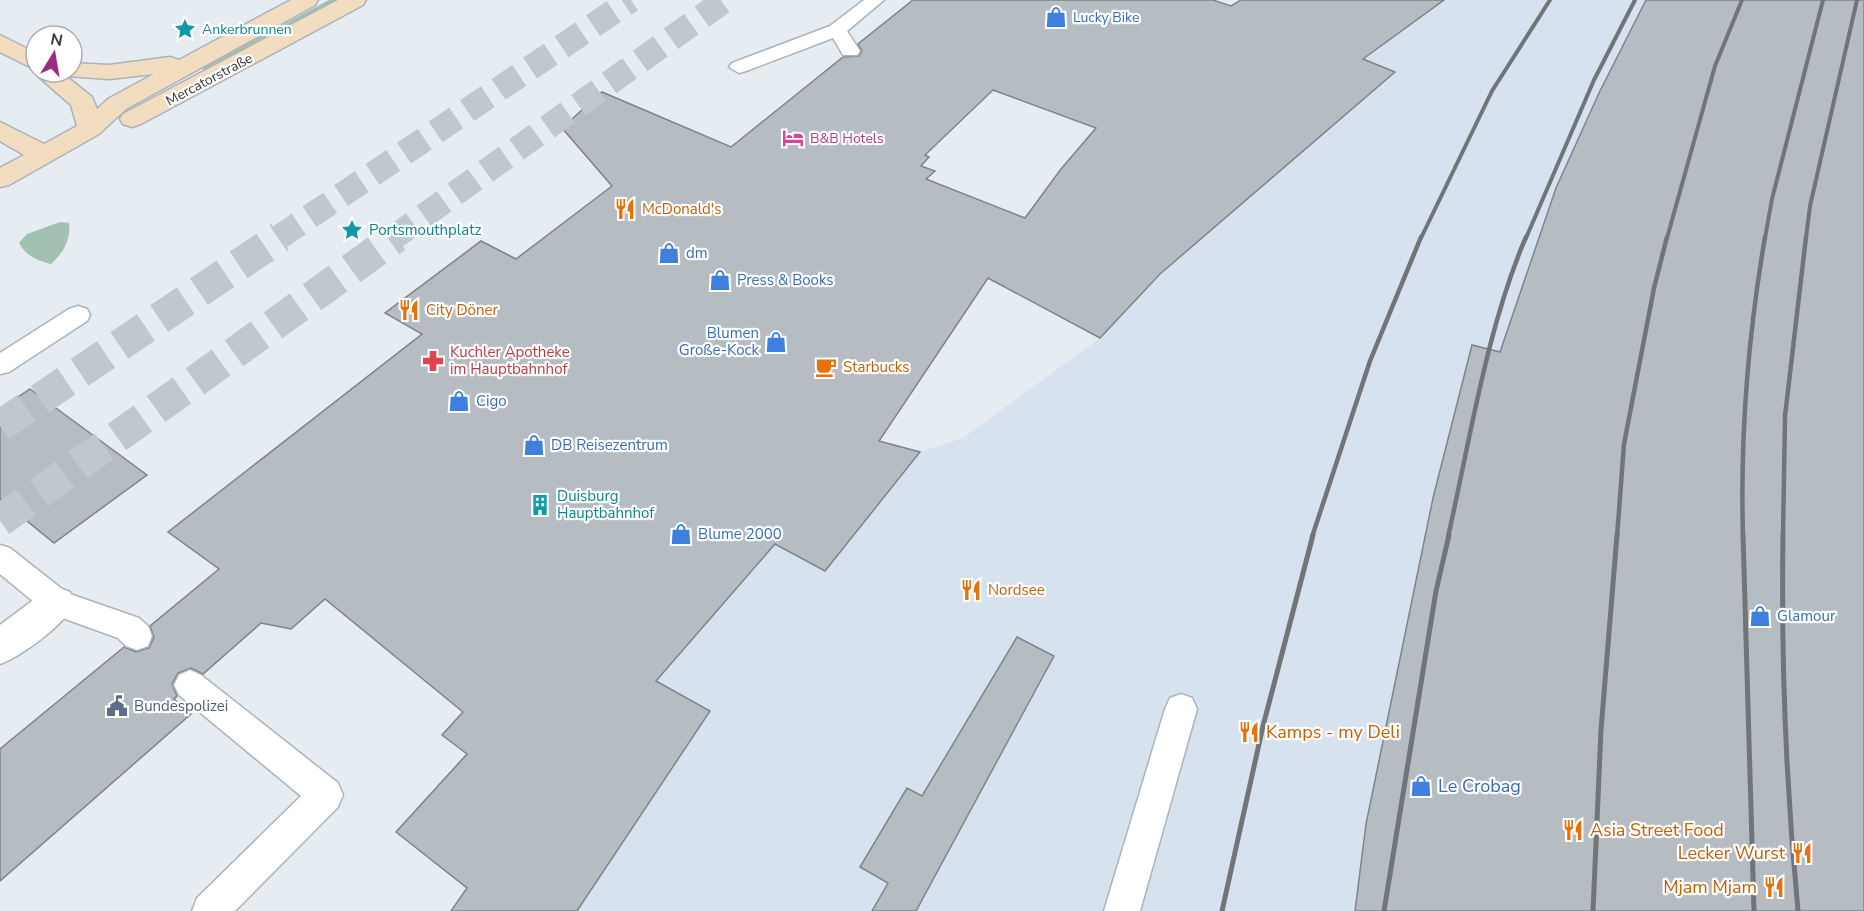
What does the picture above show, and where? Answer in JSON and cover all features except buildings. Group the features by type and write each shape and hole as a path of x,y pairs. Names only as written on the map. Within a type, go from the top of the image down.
{"main road":[{"name":"Mercatorstraße","path":"0,179 90,129 117,104 307,0"},
{"name":"Mercatorstraße","path":"90,129 140,117 355,0"},
{"path":"0,42 24,56"},
{"path":"84,72 103,74 129,73 198,59"},
{"path":"61,84 83,102 90,129"},
{"path":"0,130 44,155"}],"street":[{"path":"0,647 57,603"}],"lane":[{"path":"739,67 837,30 875,0"},
{"path":"837,30 850,51"},
{"path":"0,365 78,315"},
{"path":"0,557 57,603 128,628 137,636"},
{"path":"190,685 326,795 210,911"},
{"path":"1122,911 1181,709"}],"shaded area":[{"path":"1348,0 1864,0 1864,911 577,911 710,711 656,681 775,544 825,571 920,452 963,438 1100,338 1160,274 1394,72 1298,31"}],"green space":[{"path":"329,0 344,0 209,73 201,68"},
{"path":"60,222 69,223 69,235 62,251 51,264 33,257 19,243 27,234"}],"tunnel":[{"path":"278,238 631,0"},
{"path":"393,238 725,0"},
{"path":"0,426 280,237"},
{"path":"0,521 396,237"}],"railway":[{"path":"1421,238 1492,91 1550,0"},
{"path":"1526,238 1594,80 1635,0"},
{"path":"1667,238 1715,66 1742,0"},
{"path":"1765,238 1772,199 1823,0"},
{"path":"1806,238 1810,206 1857,0"},
{"path":"1312,537 1370,361 1421,237"},
{"path":"1448,537 1490,346 1500,308 1526,237"},
{"path":"1617,537 1624,444 1654,288 1667,237"},
{"path":"1743,537 1746,386 1765,237"},
{"path":"1783,537 1785,416 1806,237"},
{"path":"1222,911 1263,726 1313,535"},
{"path":"1384,911 1436,591 1449,535"},
{"path":"1593,911 1601,730 1617,535"},
{"path":"1743,535 1754,911"},
{"path":"1783,537 1785,723 1798,911"}],"place":[{"name":"Lucky Bike","path":"1056,17"},
{"name":"Ankerbrunnen","path":"185,29"},
{"name":"B&B Hotels","path":"793,138"},
{"name":"McDonald's","path":"625,209"},
{"name":"Portsmouthplatz","path":"352,230"},
{"name":"dm","path":"669,253"},
{"name":"Press & Books","path":"720,280"},
{"name":"City Döner","path":"409,310"},
{"name":"Blumen Große-Kock","path":"776,342"},
{"name":"Kuchler Apotheke im Hauptbahnhof","path":"433,361"},
{"name":"Starbucks","path":"826,367"},
{"name":"Cigo","path":"459,401"},
{"name":"DB Reisezentrum","path":"534,445"},
{"name":"Duisburg Hauptbahnhof","path":"540,505"},
{"name":"Blume 2000","path":"681,534"},
{"name":"Nordsee","path":"971,590"},
{"name":"Glamour","path":"1760,616"},
{"name":"Bundespolizei","path":"117,706"},
{"name":"Kamps - my Deli","path":"1249,732"},
{"name":"Le Crobag","path":"1421,786"},
{"name":"Asia Street Food","path":"1573,830"},
{"name":"Lecker Wurst","path":"1802,853"},
{"name":"Mjam Mjam","path":"1774,887"}]}
